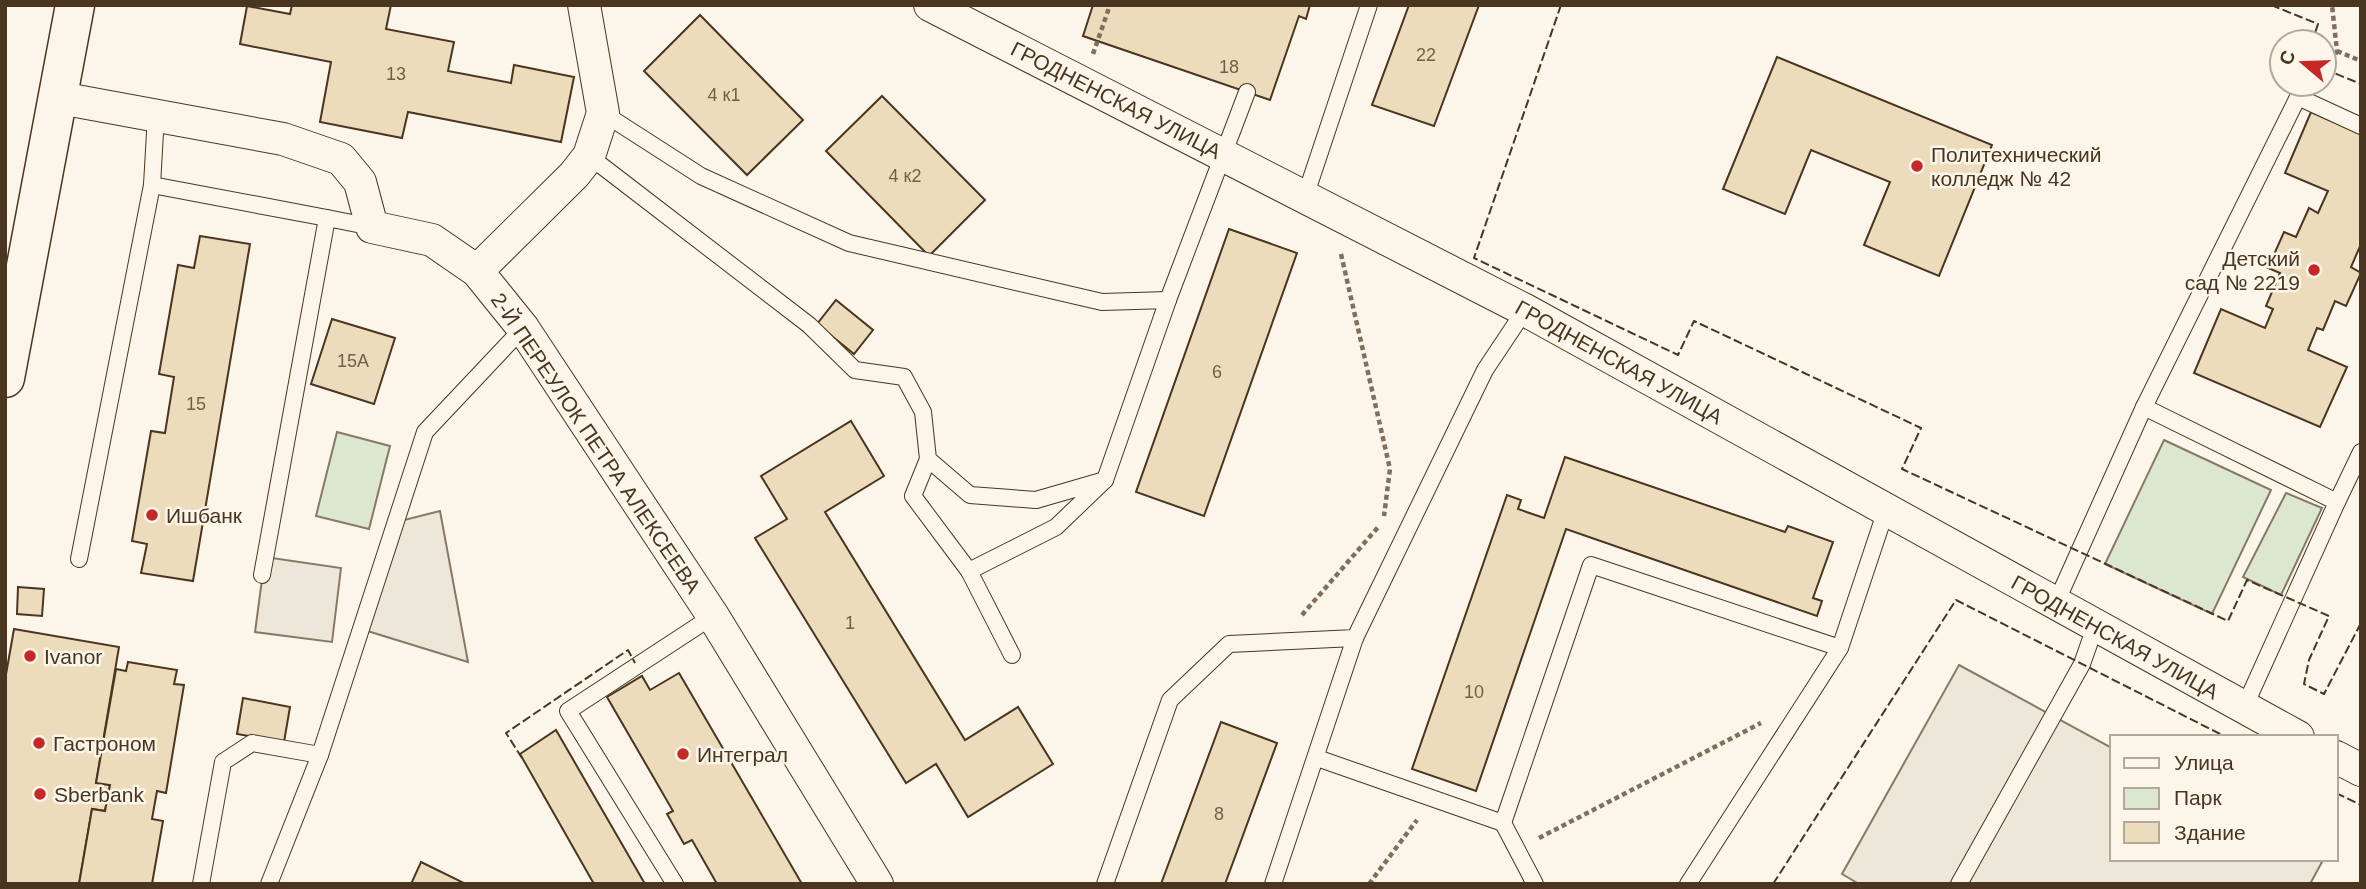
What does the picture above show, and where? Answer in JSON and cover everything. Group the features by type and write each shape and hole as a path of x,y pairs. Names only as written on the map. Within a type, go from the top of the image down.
{"main road":[{"path":"5,378 60,98 75,5"}],"street":[{"path":"477,271 574,175 589,156 603,113 584,5"},
{"name":"ГРОДНЕНСКАЯ УЛИЦА","path":"930,5 1525,310 2054,605 2294,735"},
{"path":"60,98 283,139 341,159 360,182 372,227"},
{"name":"2-Й ПЕРЕУЛОК ПЕТРА АЛЕКСЕЕВА","path":"372,227 432,240 477,271 523,328 713,616 877,884"},
{"path":"2338,758 2361,770"}],"lane":[{"path":"1318,205 1369,5"},
{"path":"969,571 1056,527 1105,480 1168,300 1248,92"},
{"path":"2054,605 2144,407 2298,97 2361,126"},
{"path":"603,113 701,176 849,243 1102,302 1168,300"},
{"path":"79,559 152,185 156,115"},
{"path":"589,156 809,325 855,370 904,377 923,412 929,459 913,496 969,571 1012,656"},
{"path":"152,185 372,227"},
{"path":"262,575 327,218"},
{"path":"1273,884 1355,638 1485,370 1525,310"},
{"path":"269,884 320,755 425,432 523,328"},
{"path":"2144,407 2337,502"},
{"path":"2244,708 2361,452"},
{"path":"929,459 970,495 1037,500 1105,480"},
{"path":"1688,884 1840,648 1886,510"},
{"path":"1503,823 1591,565 1840,648"},
{"path":"675,884 568,711 713,616"},
{"path":"1959,884 2082,664 2095,627"},
{"path":"1105,884 1170,700 1229,643 1355,638"},
{"path":"201,884 223,762 252,743 320,755"},
{"path":"1317,758 1503,823 1535,884"}],"path":[{"path":"1097,41 1110,5"},
{"path":"2332,5 2334,28"},
{"path":"2338,51 2361,61"},
{"path":"1279,641 1384,520 1390,469 1318,205"},
{"path":"1517,850 1807,699"},
{"path":"1369,884 1433,798"}],"green space":[{"path":"337,432 390,446 369,529 316,516"},
{"path":"2164,440 2271,490 2212,614 2105,564"},
{"path":"2286,493 2322,508 2281,595 2243,577"}],"shaded area":[{"path":"440,511 468,662 361,629 396,522"},
{"path":"265,557 341,568 332,642 255,632"},
{"path":"1959,665 2110,747 2110,861 2322,862 2310,884 1859,884 1842,874"}],"building":[{"path":"292,5 391,5 386,29 454,42 448,71 511,83 514,65 574,77 561,142 408,112 402,138 320,122 331,62 240,44 247,6 290,14"},
{"path":"1093,5 1310,5 1306,19 1299,16 1270,100 1083,36"},
{"path":"1409,5 1479,5 1434,126 1372,105"},
{"path":"700,15 803,120 747,175 644,71"},
{"name":"Политехнический колледж № 42","path":"1777,57 1992,145 1939,276 1864,245 1890,182 1811,150 1785,214 1723,189"},
{"path":"882,96 985,200 929,256 826,151"},
{"name":"Детский сад № 2219","path":"2311,112 2361,134 2361,244 2351,267 2361,273 2346,306 2335,301 2323,330 2317,328 2308,350 2347,367 2320,427 2194,373 2221,309 2265,328 2273,309 2266,306 2280,273 2268,268 2284,232 2296,237 2309,208 2318,213 2328,191 2285,173"},
{"path":"1229,229 1297,253 1204,516 1136,492"},
{"path":"200,236 250,244 193,581 141,573 147,544 132,541 151,431 165,433 174,377 159,374 178,265 194,268"},
{"path":"836,300 873,330 854,354 817,324"},
{"path":"332,319 395,338 374,404 311,384"},
{"path":"851,421 884,476 825,512 965,740 1018,707 1053,764 968,817 936,764 906,783 755,538 787,519 761,476"},
{"path":"1565,457 1785,532 1788,526 1833,542 1813,598 1822,601 1817,616 1566,529 1476,791 1412,769 1507,495 1521,500 1518,509 1544,518"},
{"path":"18,587 44,589 42,616 17,614"},
{"path":"14,629 119,647 96,783 110,785 105,811 92,809 79,884 5,884 5,680"},
{"path":"128,662 177,670 174,684 184,685 166,793 157,791 152,819 163,821 152,884 79,884 92,809 105,811 110,785 96,783 116,669 126,671"},
{"name":"Интеграл","path":"679,673 802,884 717,884 692,840 684,844 667,814 673,811 607,697 642,676 650,690"},
{"path":"243,698 290,707 284,742 237,734"},
{"path":"1221,722 1277,743 1225,884 1161,884"},
{"path":"556,730 645,884 594,884 520,754"},
{"path":"421,862 464,883 464,884 411,884"}],"fence":[{"path":"1561,5 1474,258 1678,355 1694,321 1921,428 1902,469 2228,621 2247,580 2329,616 2309,660 2304,684 2324,694 2361,623"},
{"path":"2271,5 2318,24 2317,28"},
{"path":"2338,75 2361,84"},
{"path":"1773,884 1956,600 2222,735"},
{"path":"522,758 506,733 628,650 635,663"},
{"path":"2338,794 2361,805"}],"place":[{"name":"Политехнический колледж № 42","path":"1917,166"},
{"name":"Детский сад № 2219","path":"2314,270"},
{"name":"Ишбанк","path":"152,515"},
{"name":"Ivanor","path":"30,656"},
{"name":"Гастроном","path":"39,743"},
{"name":"Интеграл","path":"683,754"},
{"name":"Sberbank","path":"40,794"}]}
